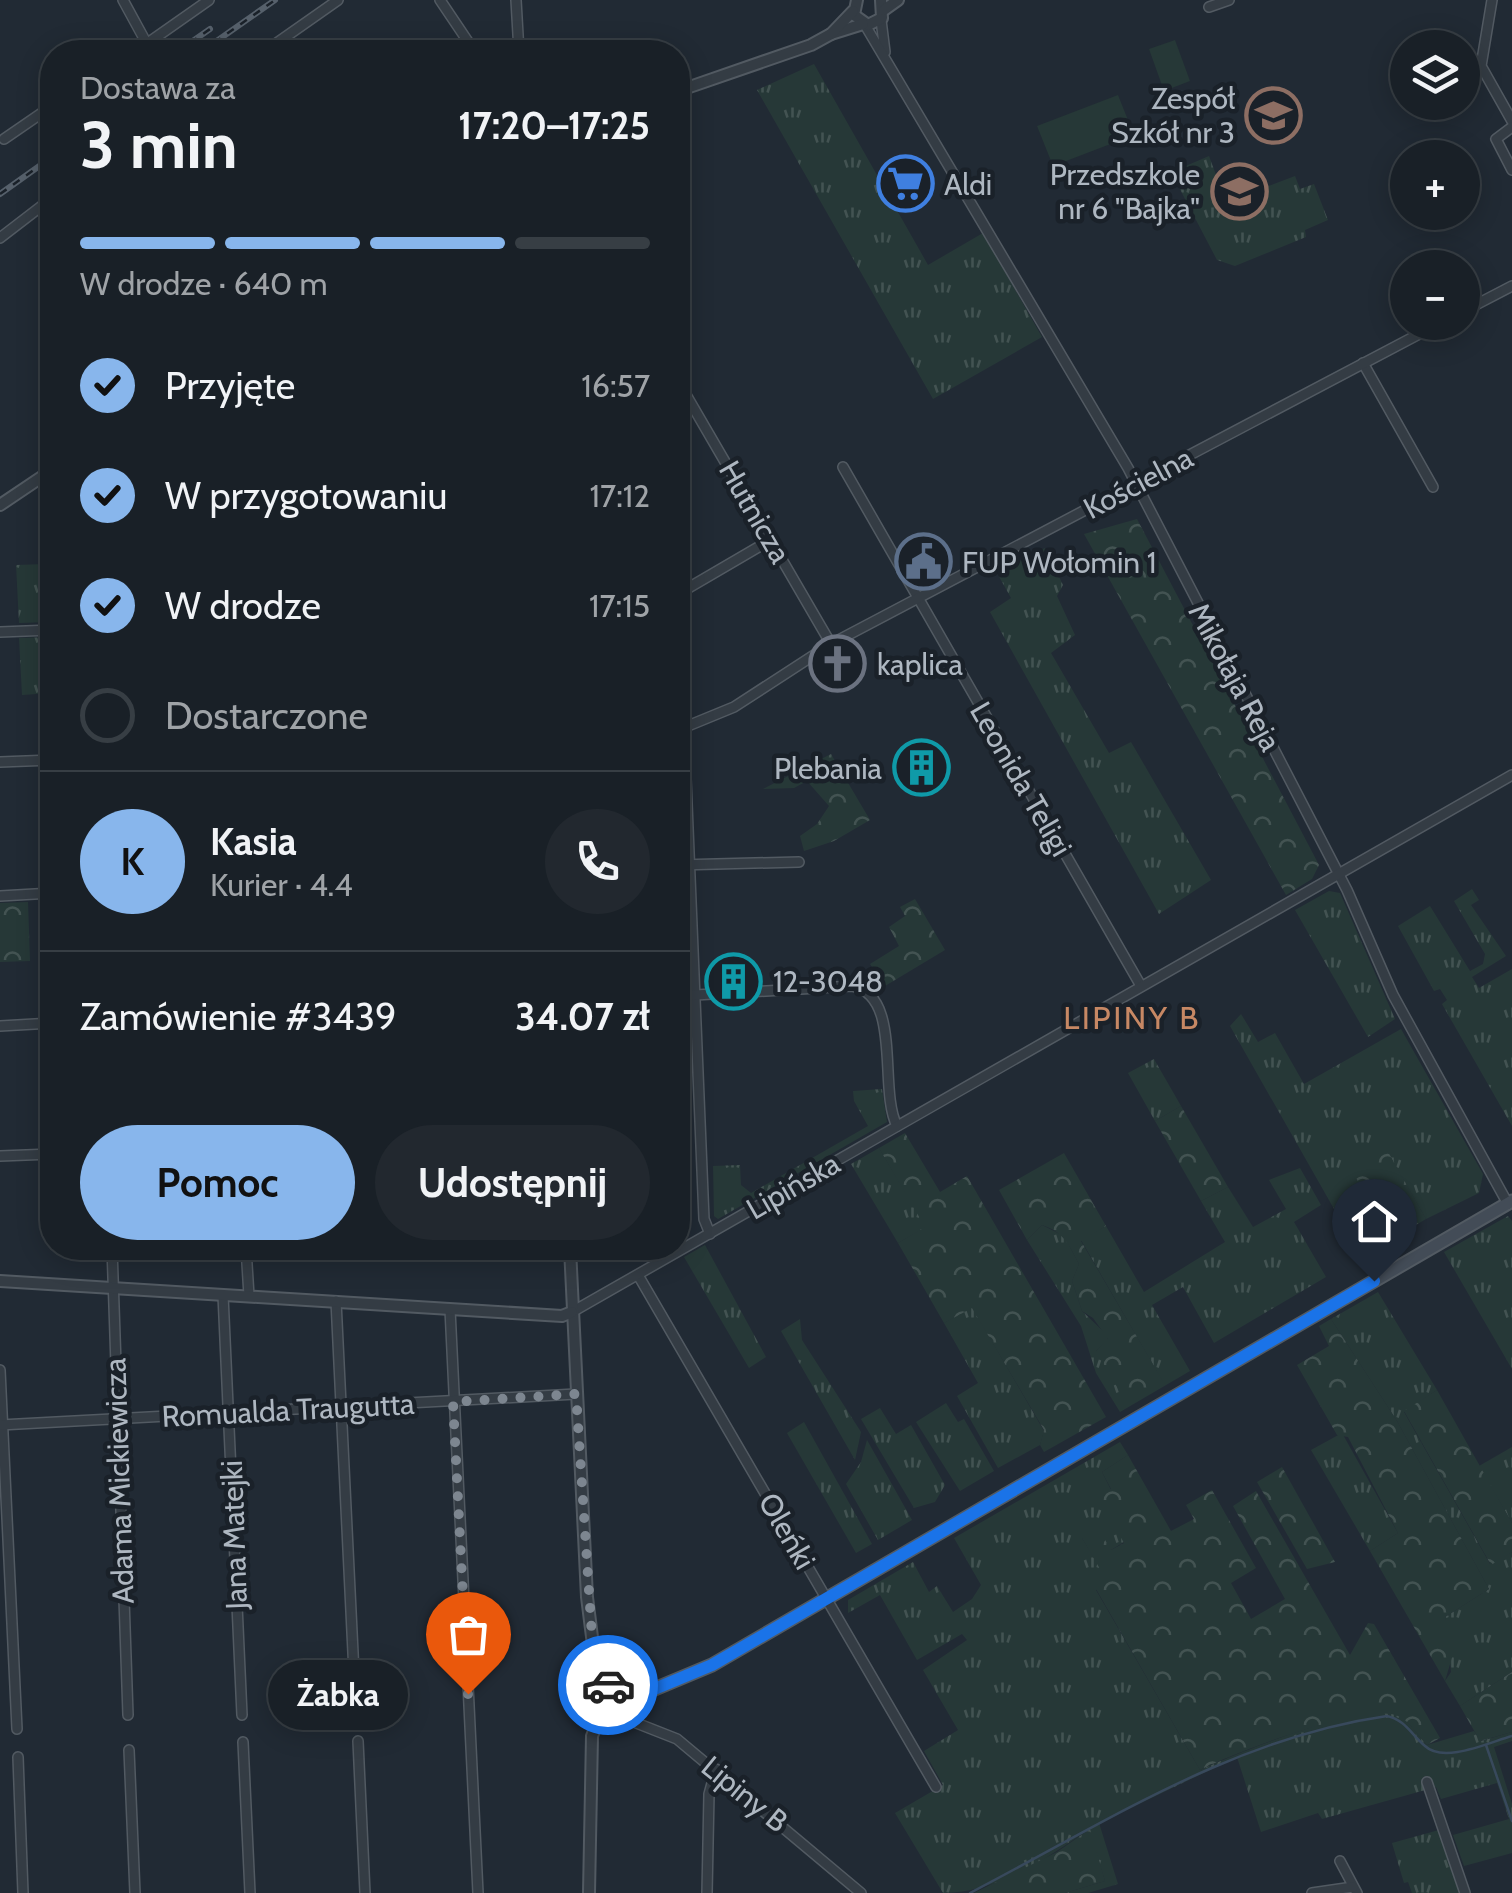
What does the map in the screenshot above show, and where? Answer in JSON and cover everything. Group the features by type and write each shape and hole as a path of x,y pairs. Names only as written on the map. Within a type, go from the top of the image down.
{"main road":[{"path":"618,1709 614,1688 598,1684 586,1694 583,1704 598,1721 712,1665 1510,1202"}],"street":[{"path":"123,0 145,40"},
{"path":"153,40 209,0"},
{"path":"281,40 338,0"},
{"path":"440,0 467,40"},
{"path":"516,0 518,40"},
{"path":"690,87 864,25 898,0"},
{"path":"1209,7 1229,0"},
{"path":"1492,0 1481,66 1512,124 1496,139 1512,170"},
{"path":"831,34 854,3 864,25"},
{"name":"Mikołaja Reja","path":"882,10 886,55"},
{"name":"Mikołaja Reja","path":"864,25 886,55 1136,484 1338,874 1400,1008 1510,1202"},
{"path":"4,139 40,114"},
{"path":"0,238 40,207"},
{"path":"1480,303 1512,286"},
{"name":"Kościelna","path":"690,726 734,707 832,644 1407,340"},
{"path":"1363,363 1433,487"},
{"name":"Hutnicza","path":"690,400 832,644"},
{"name":"Leonida Teligi","path":"843,467 1141,986"},
{"path":"0,506 40,478"},
{"path":"690,587 772,540"},
{"path":"0,632 40,630"},
{"path":"0,762 40,760"},
{"name":"Lipińska","path":"690,1245 1512,775"},
{"path":"710,1234 704,1218 692,995 690,865 799,862"},
{"path":"0,896 40,894"},
{"path":"692,995 852,986 866,990 882,1015 890,1110 898,1126"},
{"path":"0,1026 40,1024"},
{"path":"0,1156 40,1154"},
{"name":"Adama Mickiewicza","path":"112,1260 128,1714"},
{"path":"247,1260 249,1296"},
{"path":"570,1260 588,1597 598,1684"},
{"name":"Lipińska","path":"572,1312 663,1260"},
{"name":"Oleńki","path":"638,1274 936,1788"},
{"path":"0,1281 450,1309 572,1312"},
{"name":"Jana Matejki","path":"223,1295 242,1715"},
{"path":"336,1301 355,1694"},
{"path":"450,1309 478,1893"},
{"path":"0,1370 18,1729"},
{"name":"Romualda Traugutta","path":"2,1425 576,1394"},
{"name":"Lipiny B","path":"618,1709 677,1739 861,1893"},
{"path":"589,1893 592,1736 598,1721"},
{"path":"358,1741 365,1893"},
{"path":"243,1742 250,1893"},
{"path":"129,1750 135,1893"},
{"path":"18,1756 23,1893"},
{"path":"708,1893 709,1794 716,1769"},
{"path":"1427,1782 1465,1893"},
{"path":"1312,1893 1355,1890 1340,1861"}],"green space":[{"path":"1175,40 1190,81 1164,91 1149,49"},
{"path":"814,64 928,265 983,233 1042,337 933,399 757,90"},
{"path":"1118,95 1134,135 1053,166 1037,126"},
{"path":"1209,156 1226,202 1295,176 1300,189 1314,184 1328,220 1305,230 1306,237 1235,266 1217,260 1173,176 1174,171"},
{"path":"1137,519 1319,865 1312,879 1286,895 1084,534"},
{"path":"1045,548 1063,585 1057,596 1075,635 1051,653 1109,753 1131,742 1211,880 1159,914 990,612 1011,598 997,573"},
{"path":"40,564 40,622 19,623 16,565"},
{"path":"40,637 40,694 22,695 19,638"},
{"path":"831,754 870,820 834,841 804,851 800,836 817,824 829,806 807,781 794,788 763,789"},
{"path":"1472,889 1479,900 1471,905 1506,956 1472,977 1479,988 1512,969 1512,1126 1442,1004 1447,1000 1440,989 1434,991 1398,926 1430,906 1470,971 1483,964 1485,954 1454,901"},
{"path":"1329,891 1340,893 1395,1019 1368,1037 1295,910"},
{"path":"915,899 945,950 885,986 870,964 899,946 889,927 905,916 900,907"},
{"path":"28,902 30,961 0,962 0,903"},
{"path":"1241,1014 1258,1042 1275,1033 1304,1084 1401,1029 1483,1174 1479,1193 1426,1219 1387,1151 1353,1170 1394,1250 1367,1267 1230,1026"},
{"path":"1154,1059 1181,1106 1155,1121 1128,1073"},
{"path":"882,1089 887,1122 718,1219 714,1216 713,1166 740,1165 741,1185 751,1193 868,1126 854,1101 853,1091"},
{"path":"1181,1106 1228,1187 1201,1201 1155,1121"},
{"path":"905,1133 940,1192 967,1176 1106,1417 1044,1452 1040,1445 1044,1430 972,1308 944,1323 898,1243 925,1227 879,1148"},
{"path":"879,1148 926,1227 898,1243 851,1164"},
{"path":"1387,1150 1426,1219 1389,1241 1352,1170"},
{"path":"1064,1153 1106,1226 1081,1241 1164,1383 1127,1404 1096,1351 1108,1339 1093,1318 1082,1311 1072,1281 1079,1264 1069,1245 1056,1231 1042,1225 1027,1240 999,1190"},
{"path":"1300,1168 1321,1205 1294,1222 1326,1277 1214,1343 1183,1287 1152,1305 1190,1371 1120,1412 1096,1373 1081,1326 1027,1240 1042,1225 1064,1236 1079,1264 1072,1281 1082,1311 1107,1335 1108,1340 1096,1351 1163,1382 1081,1240 1106,1226 1144,1292 1225,1242 1201,1201 1228,1187 1253,1227 1286,1209 1269,1180"},
{"path":"1508,1216 1512,1221 1512,1369 1444,1252"},
{"path":"705,1245 766,1357 749,1368 686,1260 690,1260 690,1254"},
{"path":"1378,1292 1437,1390 1404,1412 1490,1564 1512,1552 1512,1672 1460,1706 1445,1681 1451,1672 1445,1617 1489,1589 1397,1421 1331,1319"},
{"path":"972,1307 1044,1431 1040,1445 998,1468 957,1396 978,1383 944,1323"},
{"path":"800,1319 802,1340 861,1432 855,1460 781,1331"},
{"path":"1331,1319 1397,1421 1489,1589 1445,1617 1453,1654 1445,1681 1370,1551 1398,1533 1348,1437 1337,1435 1297,1365 1329,1346 1319,1326"},
{"path":"1437,1390 1512,1523 1512,1552 1491,1565 1404,1411"},
{"path":"946,1403 958,1422 964,1419 994,1471 960,1491 916,1422"},
{"path":"880,1408 896,1434 911,1425 945,1485 935,1502 914,1508 861,1419"},
{"path":"804,1422 872,1544 856,1553 787,1433"},
{"path":"1342,1433 1398,1533 1370,1551 1311,1450"},
{"path":"867,1440 912,1520 878,1540 846,1484 861,1462"},
{"path":"1120,1442 1128,1455 1102,1472 1111,1490 1124,1542 1111,1550 1082,1538 1108,1581 1096,1590 1200,1770 1301,1731 1360,1715 1400,1716 1427,1745 1474,1731 1481,1741 1512,1732 1512,1741 1494,1747 1512,1804 1512,1853 1464,1866 1453,1835 1509,1819 1497,1783 1441,1799 1436,1787 1322,1819 1318,1813 1261,1832 1237,1757 1099,1823 1118,1884 1088,1893 1065,1893 1105,1881 1089,1829 1001,1881 943,1893 895,1813 943,1785 924,1751 958,1730 923,1670 967,1640 962,1634 917,1660 880,1595 848,1613 848,1600 913,1562 929,1592 937,1586 953,1612 972,1599 981,1585 954,1538"},
{"path":"1512,1447 1512,1523 1479,1466"},
{"path":"1128,1455 1171,1531 1194,1519 1186,1505 1212,1490 1256,1568 1231,1583 1251,1619 1285,1599 1233,1506 1256,1491 1350,1655 1368,1623 1374,1624 1440,1738 1427,1745 1400,1717 1384,1713 1361,1715 1301,1731 1200,1770 1096,1589 1107,1581 1082,1538 1098,1528 1111,1550 1124,1543 1098,1497 1111,1489 1102,1472"},
{"path":"1282,1467 1335,1562 1307,1569 1257,1482"},
{"path":"1512,1672 1512,1732 1480,1741 1460,1706"},
{"path":"1090,1829 1105,1881 1065,1893 974,1893 1057,1852"},
{"path":"1439,1830 1462,1893 1412,1893 1408,1882 1404,1883 1392,1843"}],"waterway":[{"path":"970,1893 1171,1786 1276,1743 1330,1727 1387,1716 1403,1724 1425,1746 1444,1753 1512,1736"},
{"path":"1486,1745 1512,1821"}],"railway":[{"path":"218,40 275,0"},
{"path":"194,40 210,29"},
{"path":"0,194 40,166"}],"way so far":[{"path":"468,1694 453,1402 529,1397 576,1394 594,1667 598,1684 608,1685"}],"place":[{"name":"Zespół Szkół nr 3","path":"1274,115"},
{"name":"Aldi","path":"905,184"},
{"name":"Przedszkole nr 6 \"Bajka\"","path":"1239,191"},
{"name":"FUP Wołomin 1","path":"923,562"},
{"name":"kaplica","path":"838,664"},
{"name":"Plebania","path":"921,768"},
{"name":"12-3048","path":"734,981"},
{"name":"Żabka","path":"468,1694"}],"district":[{"name":"LIPINY B","path":"1132,1017"}],"route":[{"path":"608,1685 618,1692 621,1703 712,1665 1374,1281"}]}
